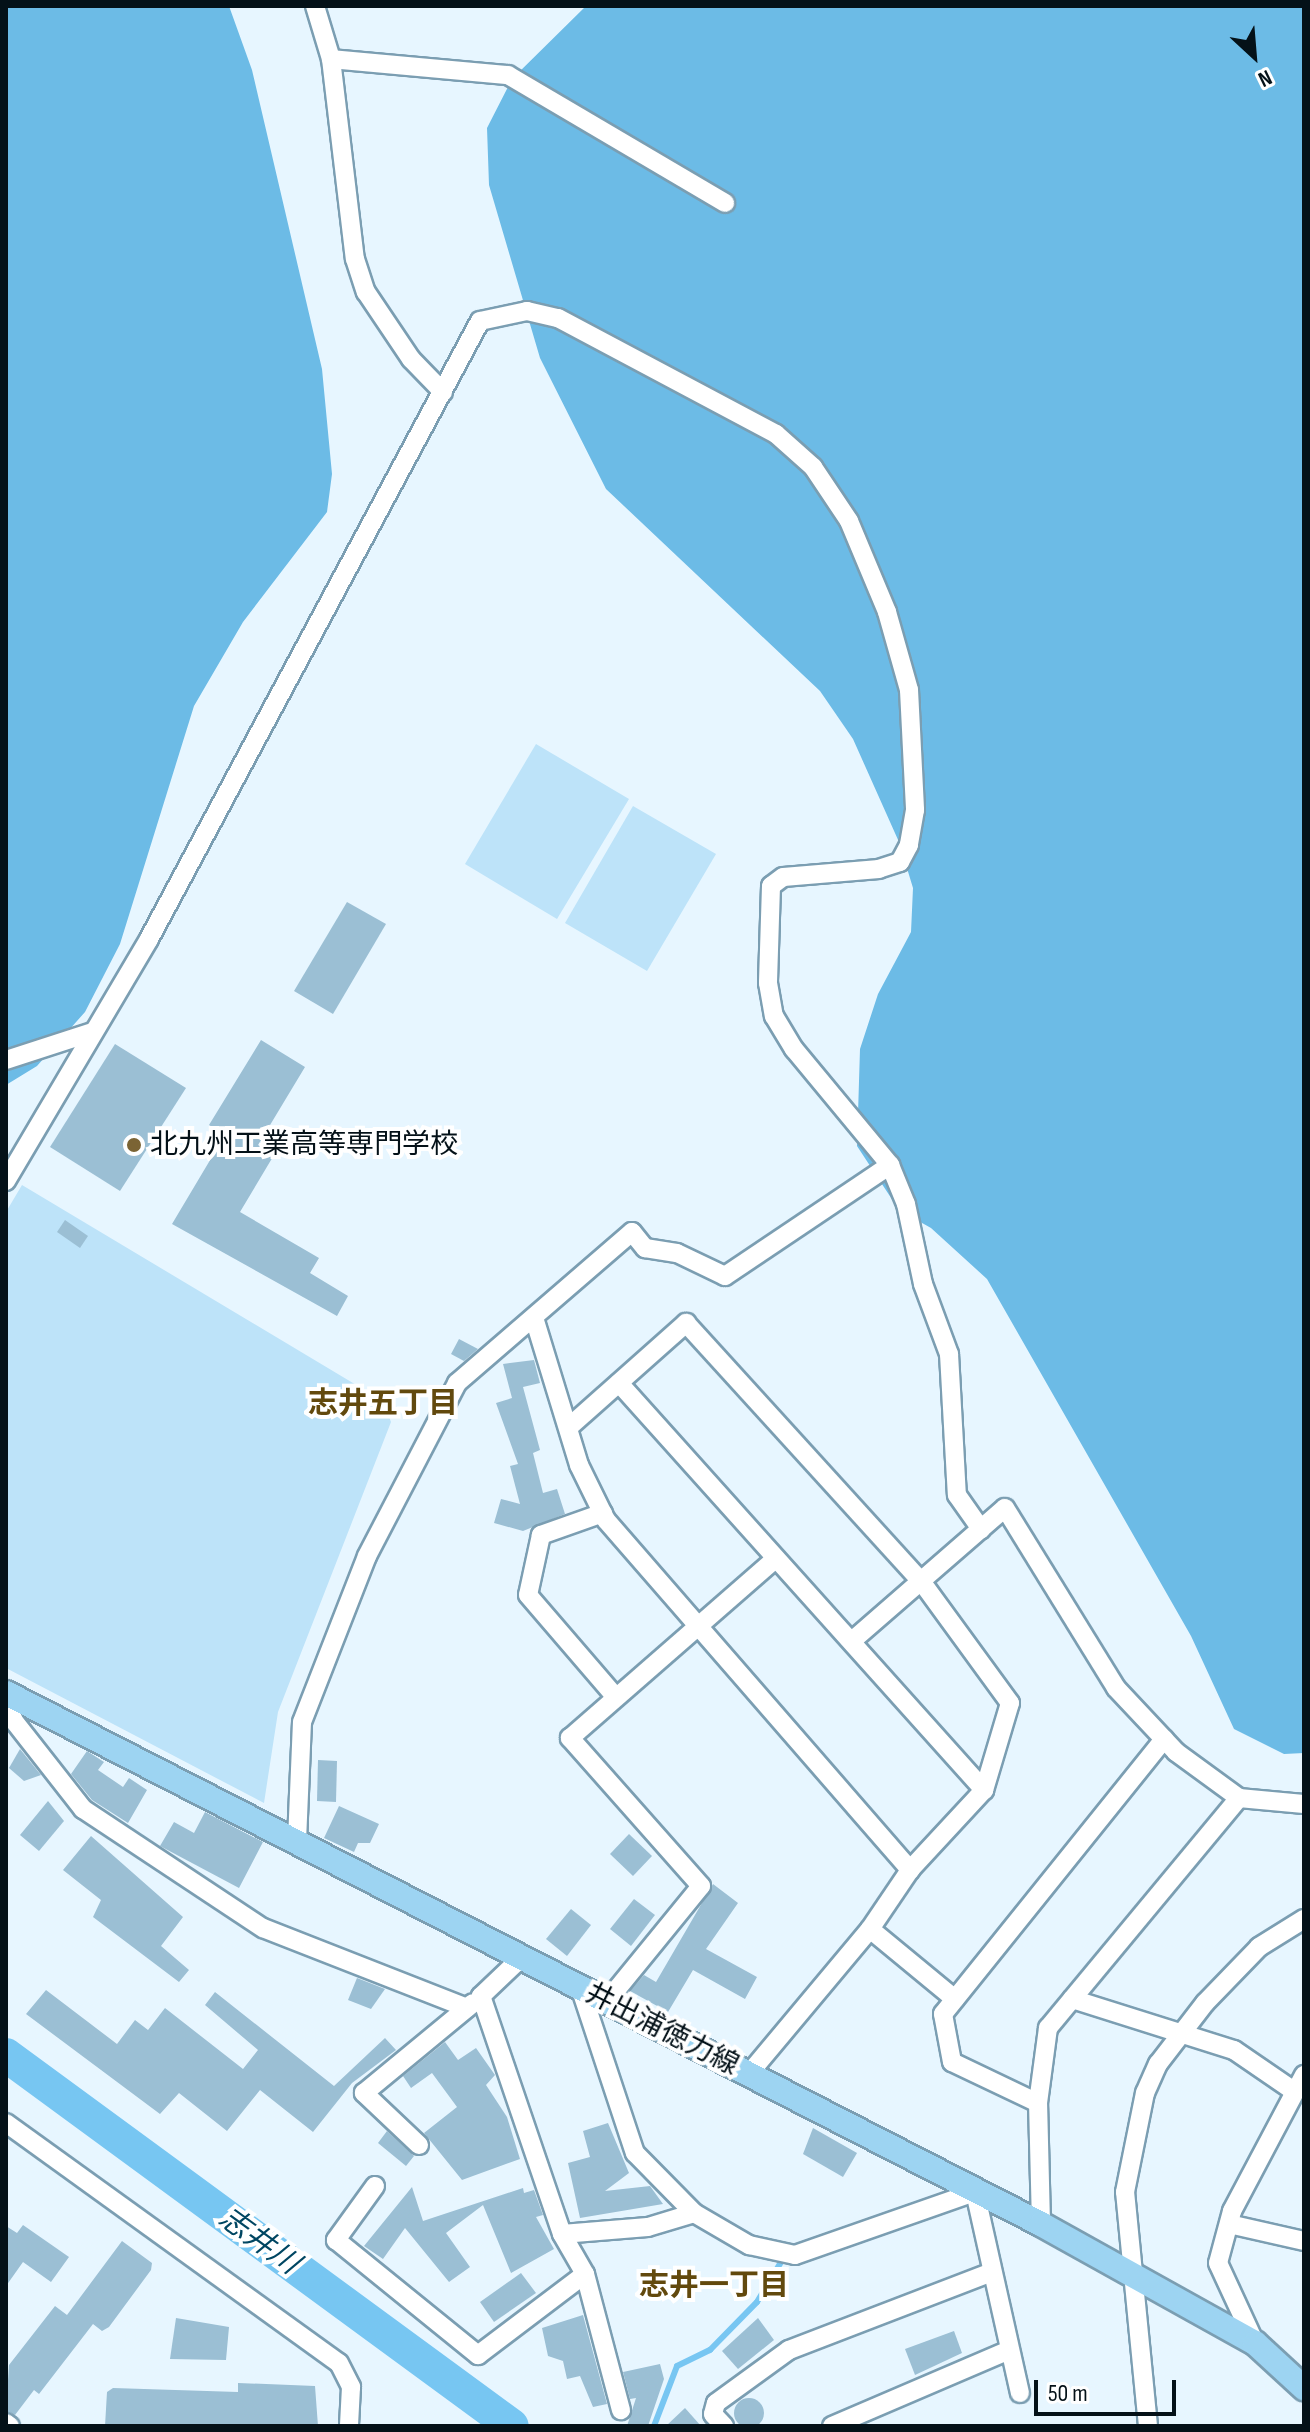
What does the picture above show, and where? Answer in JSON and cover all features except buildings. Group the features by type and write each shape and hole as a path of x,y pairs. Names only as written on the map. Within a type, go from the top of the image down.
{"main road":[{"name":"井出浦徳力線","path":"6,1695 297,1841 520,1959 608,2000 1041,2224 1255,2343 1304,2388"}],"street":[{"path":"315,6 331,59 355,259 366,292 411,359 443,392"},
{"path":"331,59 508,75 725,203"},
{"path":"6,1181 203,841 480,321 527,311 558,318 776,434 813,467 849,521 909,690 915,810 909,845 900,862 879,869 783,877 771,886 768,983 774,1016 794,1049 890,1165 949,1354 957,1495 981,1529"},
{"path":"6,1060 92,1032"},
{"path":"297,1841 302,1722 367,1556 457,1383 535,1321 632,1232 645,1248 677,1253 725,1276 890,1165"},
{"path":"535,1321 569,1427 603,1513 910,1870"},
{"path":"569,1427 686,1323 921,1581 1010,1703 984,1790 910,1870 870,1929 748,2075"},
{"path":"619,1383 773,1561 853,1640 984,1790"},
{"path":"853,1640 1005,1508 1116,1688 1164,1739 1239,1798 1304,1804"},
{"path":"603,1513 541,1535 528,1595 615,1696"},
{"path":"608,2000 701,1886 570,1738 696,1623 773,1561"},
{"path":"6,1695 14,1721 83,1809 263,1928 474,2002 562,2234 585,2274 621,2410"},
{"path":"1038,2103 952,2062 943,2014 1164,1739"},
{"path":"1041,2224 1038,2103 1048,2028 1239,1798"},
{"path":"1148,2426 1137,2279 1125,2192 1145,2093 1181,2034 1259,1947 1304,1919"},
{"path":"870,1929 955,1999"},
{"path":"419,2145 364,2093 474,2002 520,1959"},
{"path":"580,1987 635,2153 694,2213 749,2245 795,2255 975,2192 990,2273 1020,2393"},
{"path":"1072,1999 1234,2050 1291,2089"},
{"path":"1255,2343 1218,2263 1229,2224 1291,2089 1304,2075"},
{"path":"6,2123 339,2363 351,2387 349,2426"},
{"path":"375,2186 336,2240 478,2355 585,2274"},
{"path":"562,2234 648,2227 694,2213"},
{"path":"1229,2224 1304,2241"},
{"path":"724,2426 713,2414 716,2403 789,2350 990,2273"},
{"path":"832,2426 1009,2350"}],"shaded area":[{"path":"6,6 229,6 252,70 322,369 332,474 327,512 243,622 194,706 120,944 85,1012 37,1066 6,1085"},
{"path":"586,6 1304,6 1304,1753 1284,1754 1234,1729 1191,1636 987,1279 931,1228 899,1210 857,1146 860,1049 878,994 911,932 913,888 899,842 853,739 820,691 606,489 540,358 489,185 487,128 512,79"},
{"path":"536,744 629,799 557,919 465,864"},
{"path":"633,806 716,854 647,971 565,923"},
{"path":"22,1185 383,1401 391,1422 278,1712 264,1803 6,1668 6,1212"}],"waterway":[{"name":"志井川","path":"6,2055 512,2426"},
{"path":"654,2426 677,2366 710,2350 757,2302 781,2262"}],"place":[{"name":"北九州工業高等専門学校","path":"134,1145"}],"district":[{"name":"志井五丁目","path":"383,1404"},
{"name":"志井一丁目","path":"714,2286"}]}
